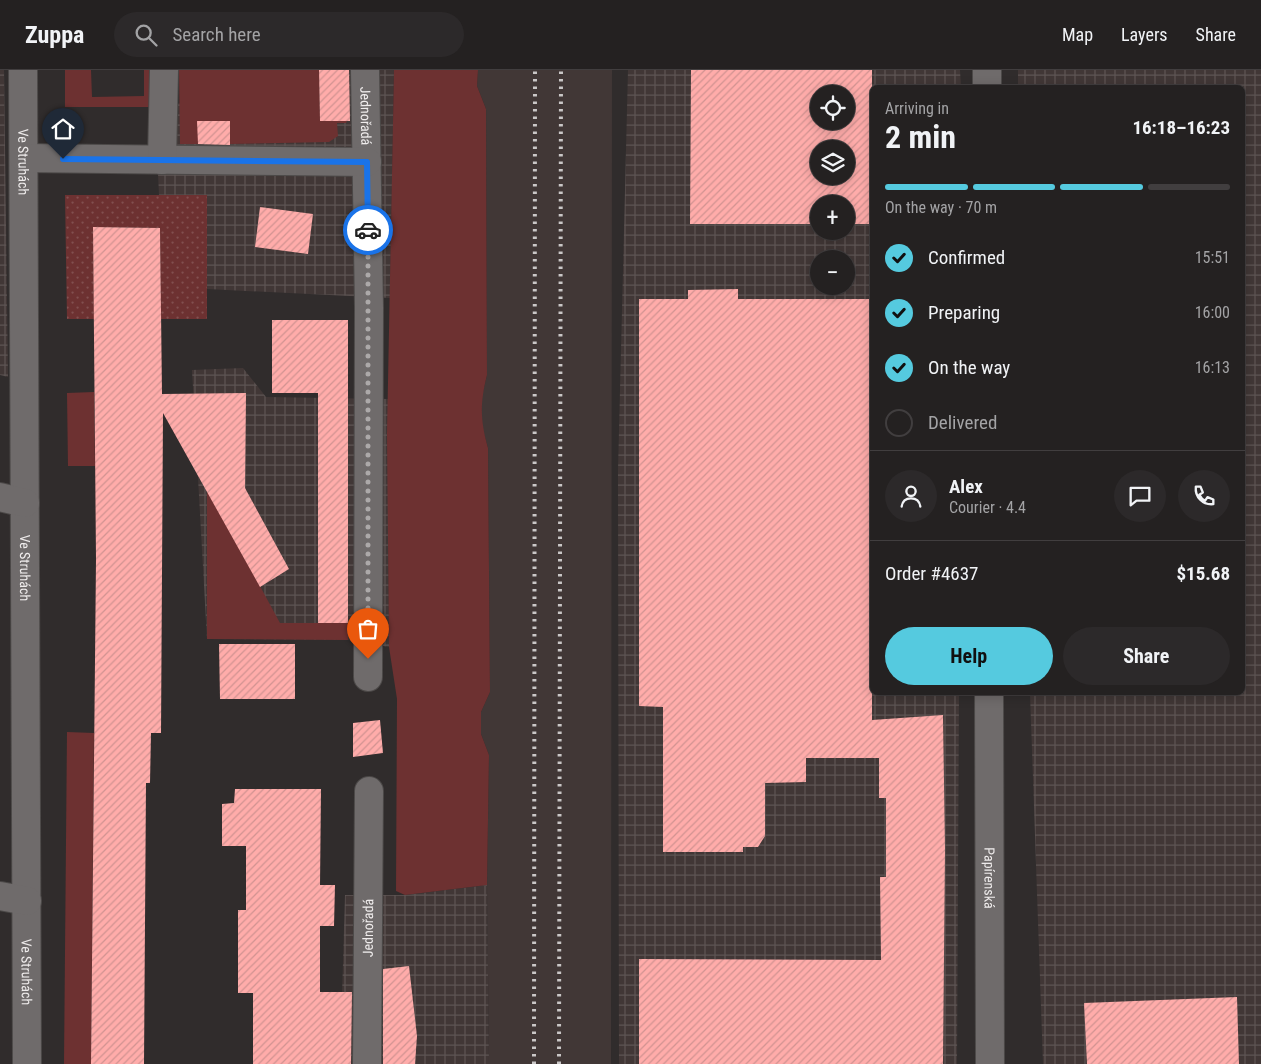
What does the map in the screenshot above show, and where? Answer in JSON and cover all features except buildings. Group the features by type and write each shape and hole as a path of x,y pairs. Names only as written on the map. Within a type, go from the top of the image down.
{"street":[{"name":"Ve Struhách","path":"23,70 24,158 12,500 26,901 27,1064"},
{"path":"162,160 164,70"},
{"name":"Jednořadá","path":"365,70 369,347 368,678"},
{"path":"987,70 987,85"},
{"name":"Jednořadá","path":"24,158 367,162"},
{"name":"Papírenská","path":"989,695 990,1064"},
{"name":"Jednořadá","path":"368,1064 369,791"},
{"path":"0,896 26,901"}],"shaded area":[{"path":"0,70 4,70 8,377 0,375"},
{"path":"65,70 91,70 92,97 144,96 144,70 153,70 155,107 65,107"},
{"path":"179,70 319,70 320,121 347,121 346,123 337,123 338,136 329,142 230,144 230,121 198,121 198,144 180,144"},
{"path":"264,70 394,70 390,298 207,289 207,196 159,195 155,107 264,90"},
{"path":"394,70 478,70 477,86 486,109 487,375 482,412 483,429 488,448 490,692 481,712 481,734 489,755 487,885 405,895 396,891 397,699 389,647 387,434"},
{"path":"478,70 612,70 611,1064 489,1064 487,885 489,755 481,734 481,712 490,692 488,448 482,427 481,400 487,375 486,109 477,86"},
{"path":"628,70 960,70 961,85 870,85 870,695 959,695 957,1064 619,1064 618,471"},
{"path":"1018,70 1261,70 1261,1064 1043,1064 1030,695 1245,695 1245,85 1018,85"},
{"path":"65,195 207,195 207,319 161,319 160,228 93,227 94,319 67,319"},
{"path":"243,368 266,397 388,399 389,647 348,640 207,639 192,370"},
{"path":"94,392 95,466 68,466 67,393"},
{"path":"207,488 280,623 348,623 348,640 207,639"},
{"path":"67,732 94,733 91,1064 64,1064"},
{"path":"487,885 489,1064 340,1064 345,895 405,895"}],"railway":[{"path":"534,1064 535,70"},
{"path":"559,1064 561,70"}],"way so far":[{"path":"368,230 368,659"}],"route":[{"path":"63,159 367,162 368,230"}]}
